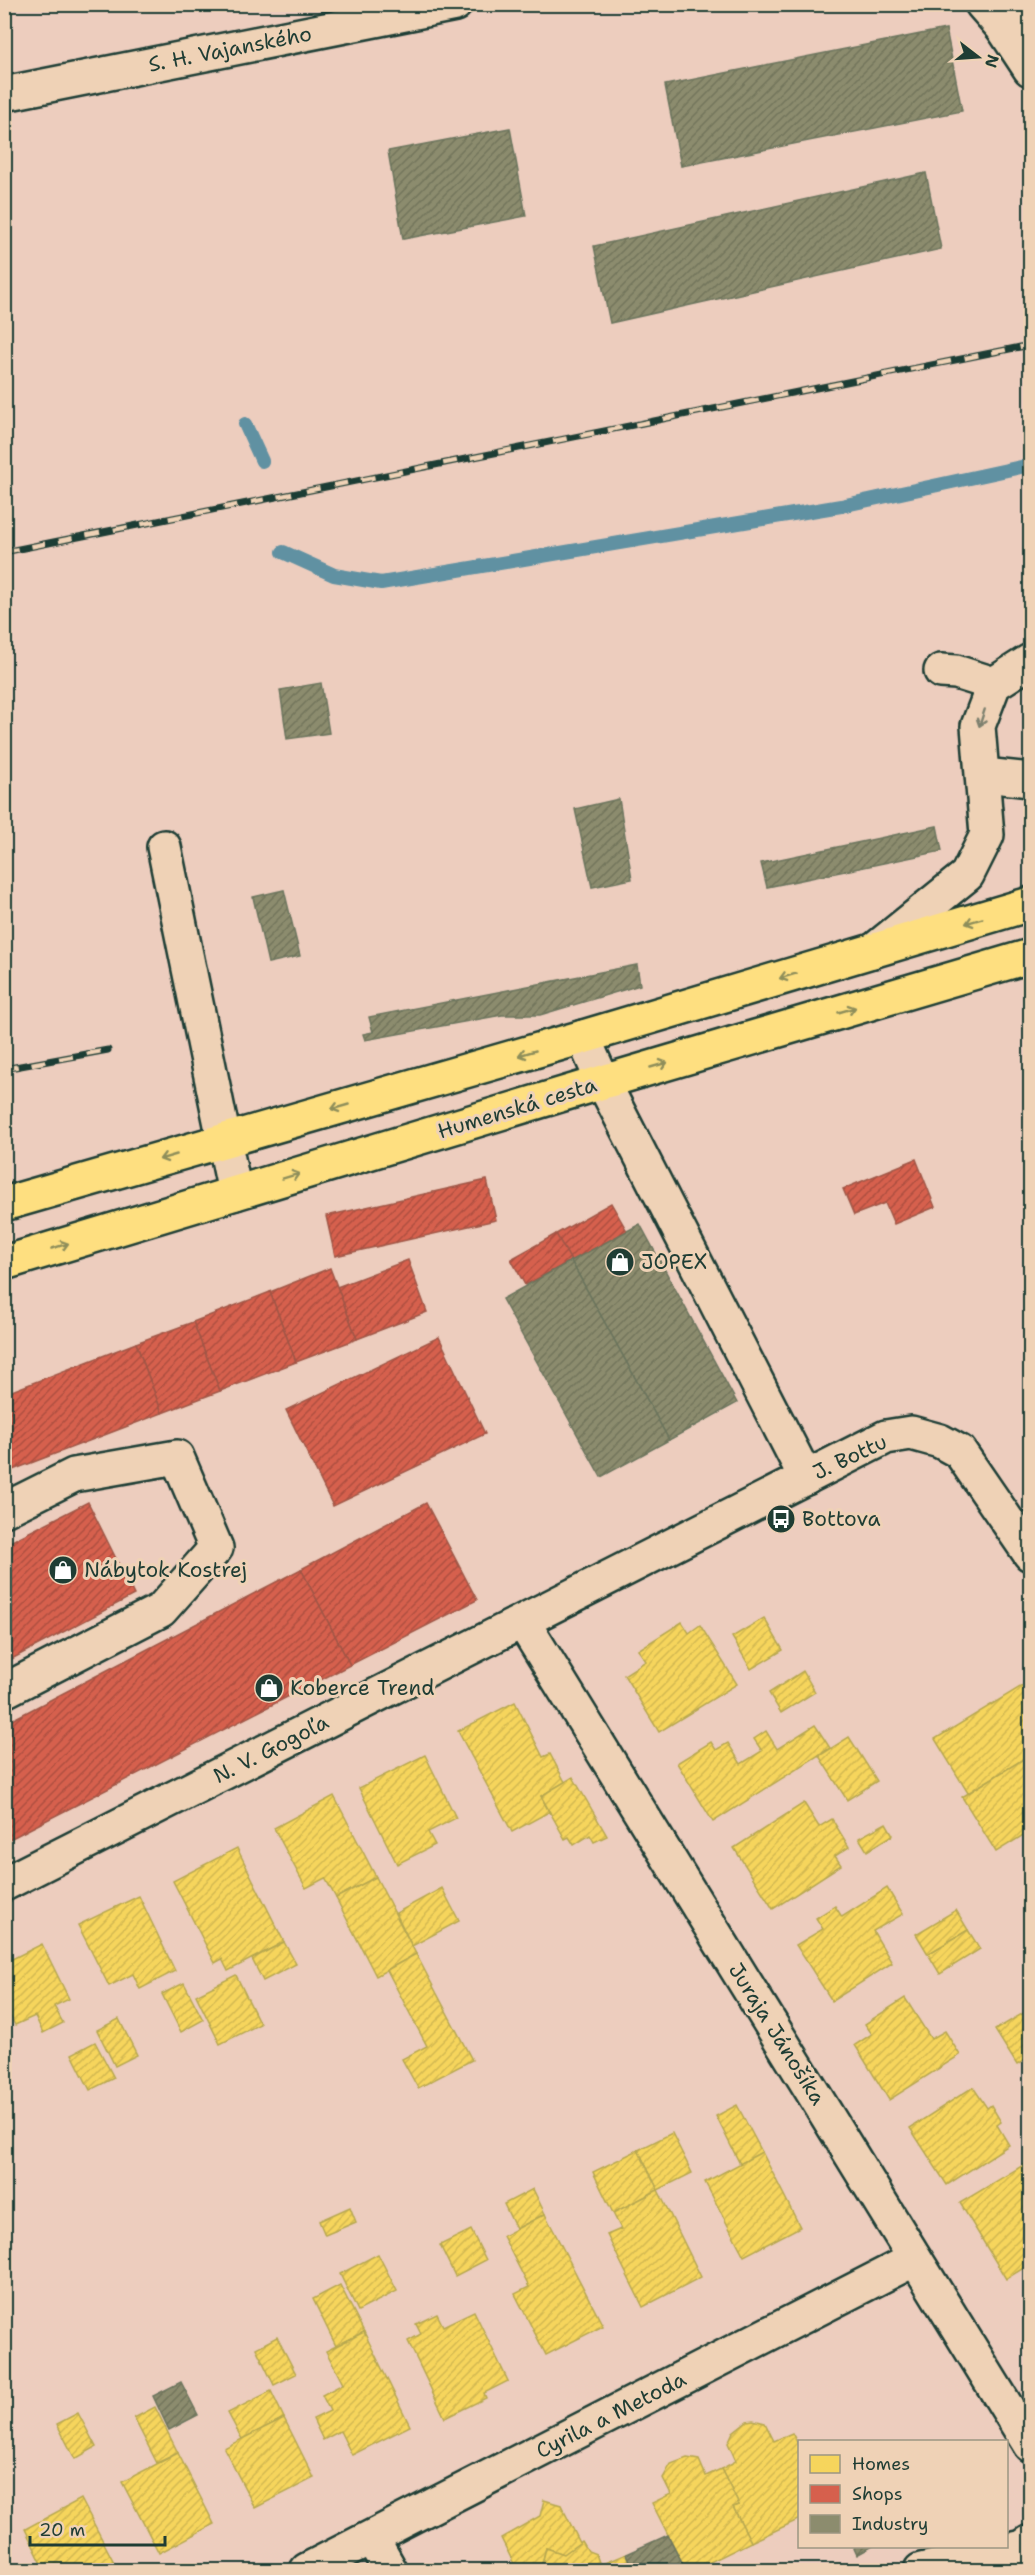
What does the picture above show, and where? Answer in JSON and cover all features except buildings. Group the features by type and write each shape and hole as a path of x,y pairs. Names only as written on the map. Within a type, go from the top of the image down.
{"main road":[{"path":"4,1204 583,1037 1030,904"},
{"name":"Humenská cesta","path":"4,1263 1030,956"}],"street":[{"name":"S. H. Vajanského","path":"4,94 455,4"},
{"path":"1005,18 1030,69"},
{"path":"873,951 966,875 987,835 984,775 978,726 994,684 1030,661"},
{"path":"941,671 956,672 994,684"},
{"path":"984,775 1030,780"},
{"path":"164,847 235,1193"},
{"path":"583,1037 603,1082 806,1478"},
{"name":"J. Bottu","path":"761,1501 886,1437 911,1433 940,1441 960,1452 1027,1543"},
{"path":"4,1510 74,1475 177,1457 216,1548 161,1610 4,1691"},
{"name":"N. V. Gogoľa","path":"4,1884 761,1501"},
{"name":"Juraja Jánošíka","path":"523,1622 1030,2445"},
{"name":"Cyrila a Metoda","path":"307,2571 915,2259"},
{"path":"372,2538 390,2571"},
{"path":"921,2571 1023,2547 1030,2542"}],"waterway":[{"path":"245,424 262,461"},
{"path":"283,552 334,575 381,583 841,506 1030,465"}],"railway":[{"path":"4,552 1030,345"},
{"path":"4,1069 108,1050"}],"place":[{"name":"JOPEX","path":"620,1262"},
{"name":"Bottova","path":"781,1519"},
{"name":"Nábytok Kostrej","path":"63,1570"},
{"name":"Koberce Trend","path":"269,1688"}]}
